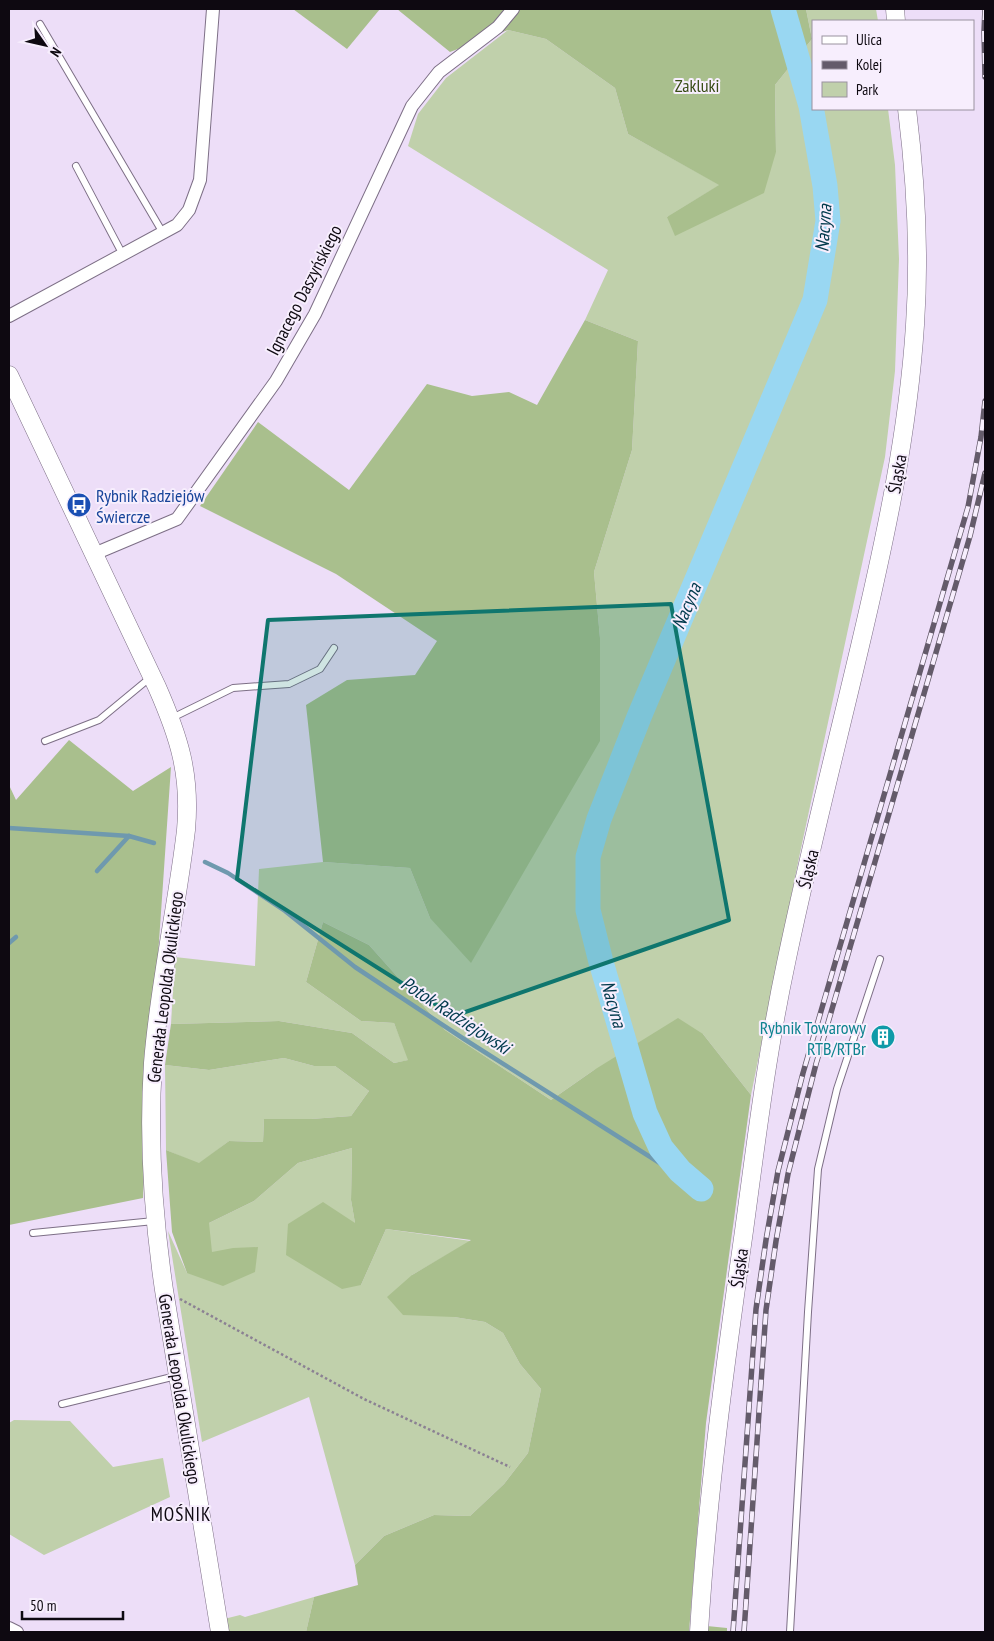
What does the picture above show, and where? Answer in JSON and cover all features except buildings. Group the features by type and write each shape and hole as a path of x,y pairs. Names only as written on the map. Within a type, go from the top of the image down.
{"street":[{"path":"9,316 177,225 189,210 200,180 213,9"},
{"name":"Ignacego Daszyńskiego","path":"94,554 177,519 276,381 314,314 412,106 439,72 498,27 513,9"},
{"name":"Śląska","path":"699,1632 708,1513 720,1404 768,1054 787,958 884,541 904,440 913,358 918,271 917,207 907,110"},
{"name":"Generała Leopolda Okulickiego","path":"9,375 152,676 171,719 184,763 187,786 185,841 160,1003 153,1062 152,1143 155,1221 177,1375 220,1632"},
{"path":"9,1628 17,1632"}],"lane":[{"path":"40,24 163,233"},
{"path":"76,166 123,255"},
{"path":"171,719 233,688 290,684 320,669 334,648"},
{"path":"45,741 99,720 152,676"},
{"path":"790,1632 818,1169 837,1089 880,959"},
{"path":"33,1234 155,1221"},
{"path":"62,1404 177,1375"}],"path":[{"path":"164,1290 364,1399 510,1467"}],"highlighted area":[{"path":"671,604 729,920 454,1016 237,879 268,620"}],"green space":[{"path":"293,9 380,9 347,49"},
{"name":"Zakluki","path":"397,9 806,9 812,39 775,85 776,152 764,193 675,236 667,217 719,185 628,134 615,88 546,39 508,30 450,52"},
{"path":"806,9 876,9 878,20 812,20 812,39"},
{"path":"508,30 546,39 615,88 628,134 720,185 667,217 776,152 775,85 812,39 812,110 888,110 895,165 899,259 895,371 885,457 800,853 751,1095 703,1034 594,1070 551,1100 445,1030 369,945 323,922 306,982 361,1021 394,1023 409,1060 394,1063 352,1033 279,1021 171,1024 175,957 255,966 259,869 323,862 410,868 430,918 600,638 594,572 632,450 638,341 585,320 608,270 408,146 418,114 446,78"},
{"path":"585,320 638,341 632,450 594,572 600,638 600,741 471,963 430,918 410,868 323,862 306,705 347,680 415,675 437,641 336,574 200,506 258,422 349,490 427,384 472,396 509,392 537,405"},
{"path":"69,740 133,791 171,767 158,956 151,1017 143,1198 9,1225 9,785 16,800"},
{"path":"323,922 369,945 445,1030 551,1100 594,1070 678,1018 703,1034 751,1095 706,1423 689,1632 306,1632 314,1597 358,1585 355,1565 384,1536 434,1515 470,1516 504,1484 528,1453 541,1389 520,1364 503,1333 485,1322 454,1317 403,1315 387,1297 412,1275 471,1240 386,1229 361,1285 342,1289 286,1255 288,1224 323,1202 355,1223 351,1200 352,1148 298,1163 254,1201 209,1223 212,1252 233,1248 258,1247 255,1272 223,1286 187,1273 172,1232 166,1150 199,1163 229,1141 263,1142 264,1119 311,1119 351,1116 369,1091 335,1066 314,1066 284,1058 209,1070 165,1065 171,1024 279,1021 352,1033 394,1063 408,1060 394,1023 361,1021 306,982"},
{"path":"284,1058 314,1066 335,1066 369,1091 351,1116 311,1119 264,1119 263,1142 229,1141 199,1164 166,1150 165,1065 209,1070"},
{"path":"352,1148 351,1200 361,1285 386,1229 471,1241 412,1275 454,1317 485,1322 503,1333 520,1364 541,1389 528,1453 504,1484 470,1516 434,1515 384,1536 355,1565 309,1397 202,1442 168,1231 187,1273 208,1258 209,1223 254,1201 298,1163"},
{"path":"14,1420 70,1421 113,1467 163,1458 170,1497 44,1555 9,1534 9,1423"},
{"path":"314,1597 306,1632 223,1632 220,1620 240,1615 245,1617"},
{"path":"707,1626 727,1628 727,1632 707,1632"}],"waterway":[{"name":"Nacyna","path":"701,1189 680,1171 661,1148 645,1113 601,962 588,910 588,857 599,819 639,717 815,300 828,221 825,186 811,106 783,9"},
{"name":"Potok Radziejowski","path":"9,828 129,836 154,843"},
{"path":"97,871 129,836"},
{"name":"Potok Radziejowski","path":"205,862 228,873 285,911 355,967 464,1039 696,1186"},
{"path":"9,943 16,937"}],"railway":[{"path":"985,9 985,77"},
{"path":"733,1632 756,1309 778,1171 803,1073 968,507 981,437 985,401"},
{"path":"744,1632 766,1310 788,1174 816,1064 970,536 985,473"}],"place":[{"name":"Rybnik Radziejów Świercze","path":"79,505"},
{"name":"Rybnik Towarowy RTB/RTBr","path":"883,1037"}],"district":[{"name":"MOŚNIK","path":"181,1514"}]}
